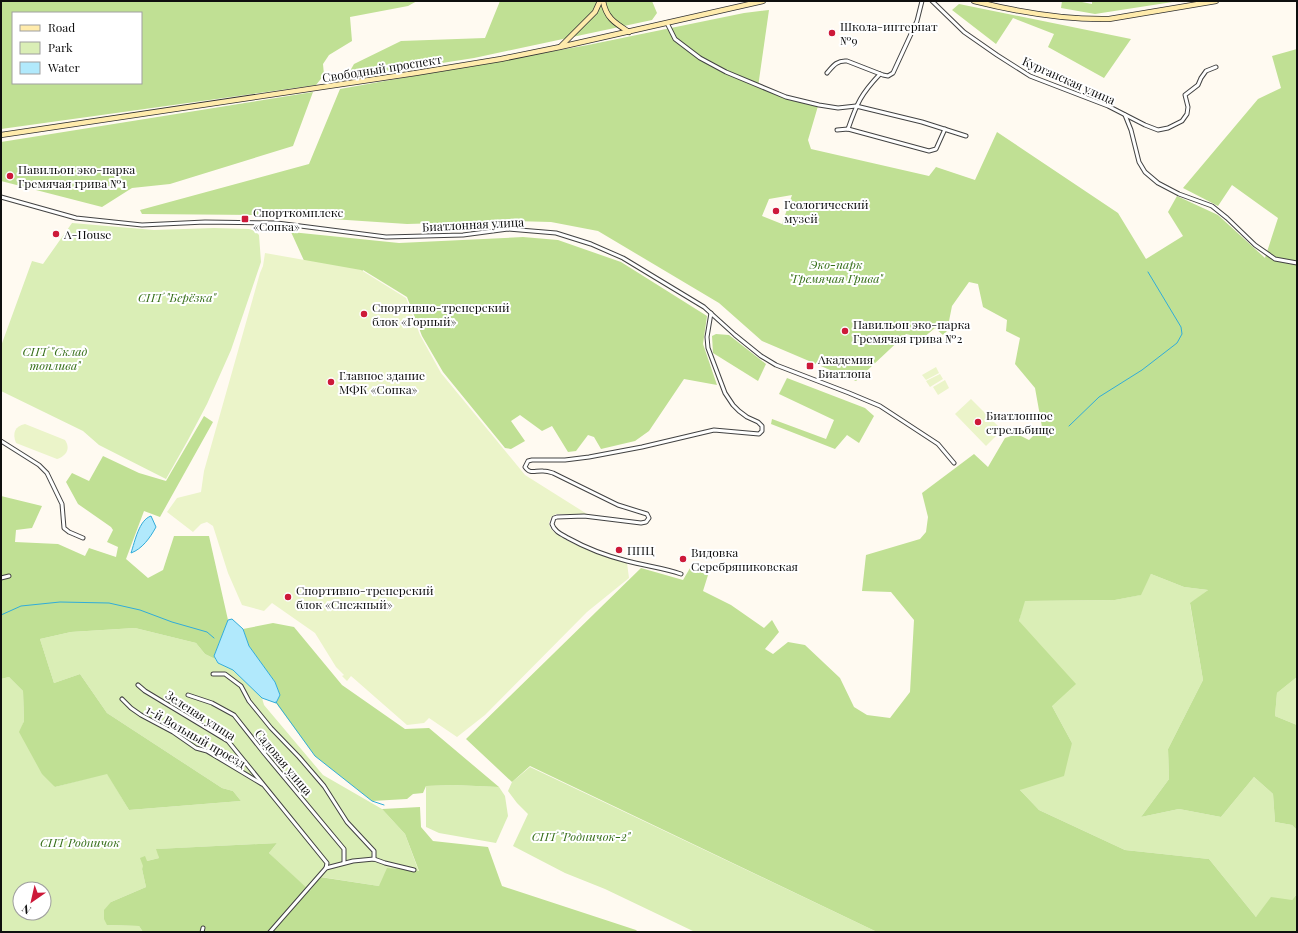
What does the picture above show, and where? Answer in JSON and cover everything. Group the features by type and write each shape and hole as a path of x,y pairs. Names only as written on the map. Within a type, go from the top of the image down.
{"main road":[{"path":"601,1 611,19 629,32"},
{"path":"560,47 595,12 601,1"},
{"name":"Свободный проспект","path":"1,135 416,73 560,47 763,1"},
{"path":"974,1 1027,13 1092,19 1109,19 1216,1"}],"street":[{"path":"827,73 834,64 847,61 880,74 888,76 893,73 918,21 922,1"},
{"name":"Курганская улица","path":"932,1 964,32 997,56 1024,72 1043,81 1108,106 1158,130 1168,128 1182,121 1187,114 1188,107 1185,95 1198,85 1206,71 1216,67"},
{"path":"667,23 675,40 700,58 726,72 786,97 838,108 856,106 922,122 966,136"},
{"path":"848,129 856,106 865,90 880,74"},
{"path":"1125,115 1131,130 1139,162 1146,172 1158,183 1179,194 1212,206 1255,245 1275,259 1297,263"},
{"path":"837,130 848,129 929,151 936,149 945,129"},
{"name":"Биатлонная улица","path":"1,196 76,218 142,225 205,222 277,223 386,237 463,235 508,229 556,233 591,244 623,258 704,307 735,335 761,356 771,362 880,406 938,444 954,463"},
{"path":"681,574 662,568 616,558 587,548 559,533 554,529 552,524 554,518 557,517 584,516 641,523 646,522 649,518 647,514 618,505 553,473 544,471 530,472 525,468 528,461 532,460 566,460 589,457 642,447 714,430 759,434 762,431 762,426 758,422 747,417 733,405 725,393 708,348 707,336 711,313"},
{"path":"1,441 39,465 47,473 62,504 64,528 69,532 83,538"},
{"path":"1,578 9,576"},
{"path":"213,674 225,674 241,686 249,701 271,728 324,786 347,822 374,850 374,859"},
{"name":"Зеленая улица","path":"138,685 144,691 228,741 327,863 326,868"},
{"name":"Садовая улица","path":"188,695 212,703 234,715 268,759 344,850 344,862"},
{"name":"1-й Вольный проезд","path":"122,699 130,708 141,715 162,726 196,748 207,751 264,785"},
{"path":"270,932 326,868 333,867 344,862 374,859 384,863 414,870"}],"green space":[{"path":"1,1 417,1 408,6 350,17 352,41 329,55 323,64 324,75 316,85 1,129"},
{"path":"500,1 652,1 657,13 652,20 474,58 346,78 354,64 401,41 485,38"},
{"path":"1062,1 1077,1 1092,4 1092,1 1179,1 1095,14 1061,8"},
{"path":"959,4 1131,39 1104,78 1048,47 1054,34 1013,18 996,44 952,10"},
{"name":"Эко-парк \"Гремячая Грива\"","path":"769,10 758,87 789,100 818,106 808,140 811,149 929,176 936,167 975,180 997,132 1118,213 1146,259 1183,236 1168,212 1177,196 1218,215 1265,258 1278,218 1232,185 1218,206 1183,188 1258,99 1281,88 1272,56 1297,49 1297,677 1277,693 1275,716 1297,725 1297,830 1292,825 1275,822 1273,794 1254,777 1221,817 1179,809 1141,817 1169,779 1168,749 1203,680 1190,603 1208,590 1184,587 1151,574 1141,595 1115,600 1025,601 1019,621 1076,684 1052,706 1072,743 1064,776 1020,790 1039,810 1125,850 1209,859 1256,917 1271,897 1292,900 1297,894 1297,932 877,932 530,766 512,782 466,739 641,568 683,580 690,568 708,575 703,591 731,605 764,628 772,620 779,632 765,649 773,654 788,642 805,645 840,678 854,707 867,715 890,718 910,692 914,620 891,592 862,591 866,555 920,539 926,532 928,517 922,493 974,454 988,467 1005,438 1017,434 1029,440 1042,427 1035,388 1015,364 1020,338 1006,331 1007,320 983,307 978,284 969,282 952,306 947,331 943,335 935,328 923,338 906,334 856,381 762,341 719,303 598,231 551,222 513,221 407,224 272,215 142,214 140,210 309,164 340,89 588,45 744,13","holes":["792,195 782,224 762,216 769,199"]},
{"path":"313,92 293,146 170,184 132,188 102,207 1,181 1,142"},
{"path":"72,223 154,230 214,228 249,229 255,231 259,235 261,262 231,350 207,404 166,479 99,445 83,431 1,391 1,346 32,261 43,264"},
{"path":"291,232 399,243 523,237 558,240 621,262 707,316 703,344 717,385 684,379 649,431 635,441 601,449 594,437 588,435 576,451 568,452 552,426 542,431 520,415 511,421 525,441 511,449 505,448 443,372 422,336 407,297 363,270 331,320"},
{"path":"265,253 361,270 406,298 420,335 441,373 525,475 587,514 556,514 551,517 549,523 551,529 556,534 575,544 627,563 629,578 587,612 485,715 457,737 429,718 424,723 407,725 351,676 347,681 342,676 344,675 336,667 315,633 272,603 264,611 242,605 228,573 213,526 207,522 201,524 193,532 167,512 177,498 201,492 204,471 263,266"},
{"path":"716,334 729,335 766,364 758,381 713,353 712,336"},
{"path":"936,367 939,373 926,380 922,375"},
{"path":"940,374 943,379 930,387 926,381"},
{"path":"787,378 865,408 874,416 859,443 847,435 835,449 771,424 772,419 826,439 834,420 779,394"},
{"path":"945,380 949,388 938,395 933,387"},
{"name":"Биатлонное стрельбище","path":"971,399 1002,430 986,446 955,414"},
{"path":"204,416 213,422 160,517 144,511 126,559 148,578 163,570 174,536 209,536 228,620 214,656 215,659 205,654 196,643 135,628 71,632 40,639 54,683 80,674 107,713 222,788 233,791 241,801 129,810 107,774 55,787 42,774 19,732 24,721 23,691 9,677 1,679 1,496 42,506 32,528 16,530 15,542 58,544 85,556 89,548 116,557 118,547 107,542 113,530 111,527 78,504 66,482 72,473 89,481 103,456 139,473 166,481"},
{"path":"25,424 65,440 68,446 67,452 57,459 16,443 14,436 15,430 19,426"},
{"path":"1151,574 1184,587 1208,590 1190,604 1203,680 1168,749 1169,779 1141,817 1179,809 1221,817 1254,777 1273,794 1275,822 1292,825 1297,830 1297,894 1292,900 1256,917 1209,859 1125,850 1039,810 1020,790 1072,743 1052,706 1019,621 1024,601 1115,600 1140,595"},
{"path":"273,623 294,627 342,685 405,729 429,728 499,787 453,785 426,786 423,793 413,794 407,799 372,801 315,756 276,703 280,695 275,682 249,646 243,629"},
{"name":"СНТ Родничок","path":"135,628 196,643 205,654 215,659 218,663 233,670 262,698 264,705 323,775 382,809 405,834 419,872 379,886 321,877 310,892 269,853 277,843 157,849 159,858 147,861 142,869 146,887 111,902 107,925 139,926 143,932 1,932 1,679 9,677 23,691 24,721 20,732 55,787 107,773 129,810 241,801 233,791 222,788 107,713 80,674 54,683 40,639 71,632"},
{"path":"1297,677 1297,725 1275,716 1277,693"},
{"name":"СНТ \"Родничок-2\"","path":"530,767 877,932 695,932 605,889 565,873 513,846 528,814 508,791 512,782"},
{"path":"453,785 499,787 505,796 508,816 496,843 439,833 426,827 426,786"},
{"path":"420,807 421,827 433,841 488,847 502,886 636,930 638,932 143,932 139,926 107,925 104,919 104,910 111,902 146,887 142,869 143,866 140,858 145,856 147,861 159,858 156,849 277,843 269,853 310,891 320,877 379,886 387,868 419,871 405,834 382,809"}],"water":[{"path":"151,516 156,527 145,543 139,549 131,553 140,526 147,518"},
{"path":"232,619 243,629 249,646 275,682 280,695 276,703 262,698 233,670 218,663 214,656 228,620"}],"waterway":[{"path":"1069,426 1099,397 1142,370 1177,343 1182,334 1181,327 1148,272"},
{"path":"1,615 21,606 60,602 109,603 140,610 172,622 207,632 214,638"},
{"path":"276,702 315,756 372,801 384,805"}],"place":[{"name":"Школа-интернат №9","path":"832,33"},
{"name":"Павильон эко-парка Гремячая грива №1","path":"10,176"},
{"name":"Геологический музей","path":"776,211"},
{"name":"Спорткомплекс «Сопка»","path":"245,219"},
{"name":"A-House","path":"56,234"},
{"name":"Спортивно-тренерский блок «Горный»","path":"364,314"},
{"name":"Павильон эко-парка Гремячая грива №2","path":"845,331"},
{"name":"Академия Биатлона","path":"810,366"},
{"name":"Главное здание МФК «Сопка»","path":"331,382"},
{"name":"Биатлонное стрельбище","path":"978,422"},
{"name":"ППЦ","path":"619,550"},
{"name":"Видовка Серебряниковская","path":"683,559"},
{"name":"Спортивно-тренерский блок «Снежный»","path":"288,597"}],"park label":[{"name":"СНТ \"Берёзка\"","path":"177,297"},
{"name":"СНТ \"Склад топлива\"","path":"55,358"}]}
